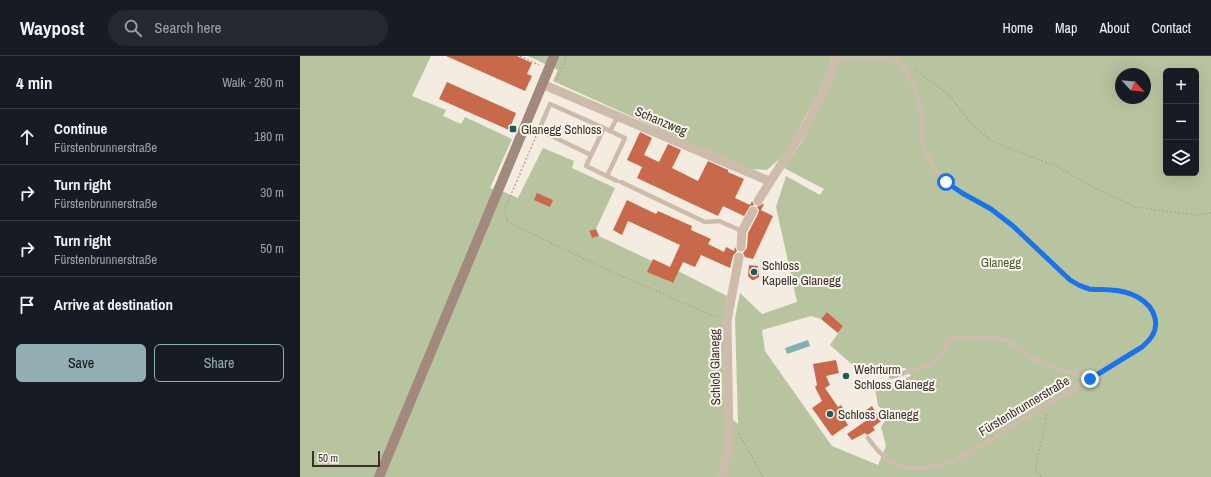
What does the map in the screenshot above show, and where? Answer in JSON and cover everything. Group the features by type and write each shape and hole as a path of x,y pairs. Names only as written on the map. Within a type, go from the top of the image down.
{"street":[{"path":"379,477 554,56"},
{"path":"758,201 806,124 825,89 837,58"},
{"name":"Schanzweg","path":"542,84 769,182"},
{"path":"741,247 742,231 753,211"},
{"name":"Schloß Glanegg","path":"722,477 729,438 727,321 739,256"}],"lane":[{"name":"Fürstenbrunnerstraße","path":"837,58 894,59 906,70 913,84 920,105 923,146 934,168 946,182 962,193 991,209 1013,226 1070,280 1090,289 1111,290 1136,296 1152,309 1155,319 1154,334 1142,347 968,453 946,464 925,469 905,467 886,458 868,438"},
{"path":"591,155 538,130 550,104 625,138 607,176"},
{"path":"610,131 616,120"},
{"path":"604,128 586,166 705,222 719,221 742,231"},
{"path":"891,377 932,364 940,357 949,341 956,336 1002,339 1014,345 1029,357 1090,379"}],"path":[{"path":"520,56 548,69"},
{"path":"913,68 948,94 972,124 991,141 1058,166 1095,188 1136,207 1197,215 1211,213"},
{"path":"538,130 504,211 508,222 599,266 727,321"},
{"path":"1041,477 1036,470 1037,457 1045,427 1048,405"},
{"path":"739,432 763,477"}],"green space":[{"name":"Glanegg","path":"300,56 431,56 412,96 446,110 443,116 461,124 465,117 512,139 490,188 518,198 543,148 574,161 572,168 615,188 596,229 589,232 592,238 599,236 652,261 648,272 672,283 678,271 727,296 723,321 724,412 738,424 735,318 740,293 762,314 797,302 776,207 786,176 820,195 824,189 784,168 802,141 825,96 840,56 1211,56 1211,477 300,477","holes":["827,312 843,326 830,345 856,368 905,368 911,376 875,389 878,405 887,418 881,427 886,446 878,465 832,446 765,351 762,330 811,316 821,319"]},
{"path":"528,56 832,56 831,63 817,96 784,155 767,170 748,169 553,81 558,70"}],"water":[{"path":"808,340 810,346 787,354 785,348"}],"building":[{"path":"446,56 517,56 532,63 527,74 532,76 525,91"},
{"path":"447,82 516,113 509,130 439,99"},
{"path":"640,132 652,138 644,155 659,162 668,144 681,150 672,168 698,181 708,161 728,170 728,172 744,179 735,198 750,205 752,201 754,205 750,206 744,216 723,206 718,216 637,178 642,167 627,160"},
{"path":"537,193 553,200 550,207 534,200"},
{"path":"627,200 656,214 658,211 692,226 691,230 711,239 708,244 724,252 726,247 734,251 735,247 737,251 733,256 730,268 701,255 695,267 683,262 673,283 647,272 653,259 670,267 680,245 628,221 622,235 613,230"},
{"path":"763,204 761,210 773,216 753,259 745,257 743,253 747,248 748,233 758,214 759,210 757,207"},
{"path":"596,229 599,236 592,238 589,231"},
{"name":"Schloss Kapelle Glanegg","path":"749,265 758,266 757,269 759,270 759,277 754,280 748,276"},
{"path":"827,312 843,326 838,333 821,319"},
{"path":"836,360 839,373 826,376 830,385 825,388 838,407 841,405 846,413 842,416 848,425 832,436 812,408 822,401 815,387 817,385 813,364"},
{"path":"872,406 876,413 878,412 884,419 873,427 875,430 869,434 867,435 865,433 852,440 847,434 867,420 862,413"}],"place":[{"name":"Glanegg Schloss","path":"513,129"},
{"name":"Schloss Kapelle Glanegg","path":"754,272"},
{"name":"Wehrturm Schloss Glanegg","path":"846,376"},
{"name":"Schloss Glanegg","path":"830,414"}],"route":[{"path":"946,182 962,193 991,209 1013,226 1070,280 1090,289 1111,290 1136,296 1152,309 1155,319 1155,327 1154,334 1148,341 1142,347 1090,379"}]}
